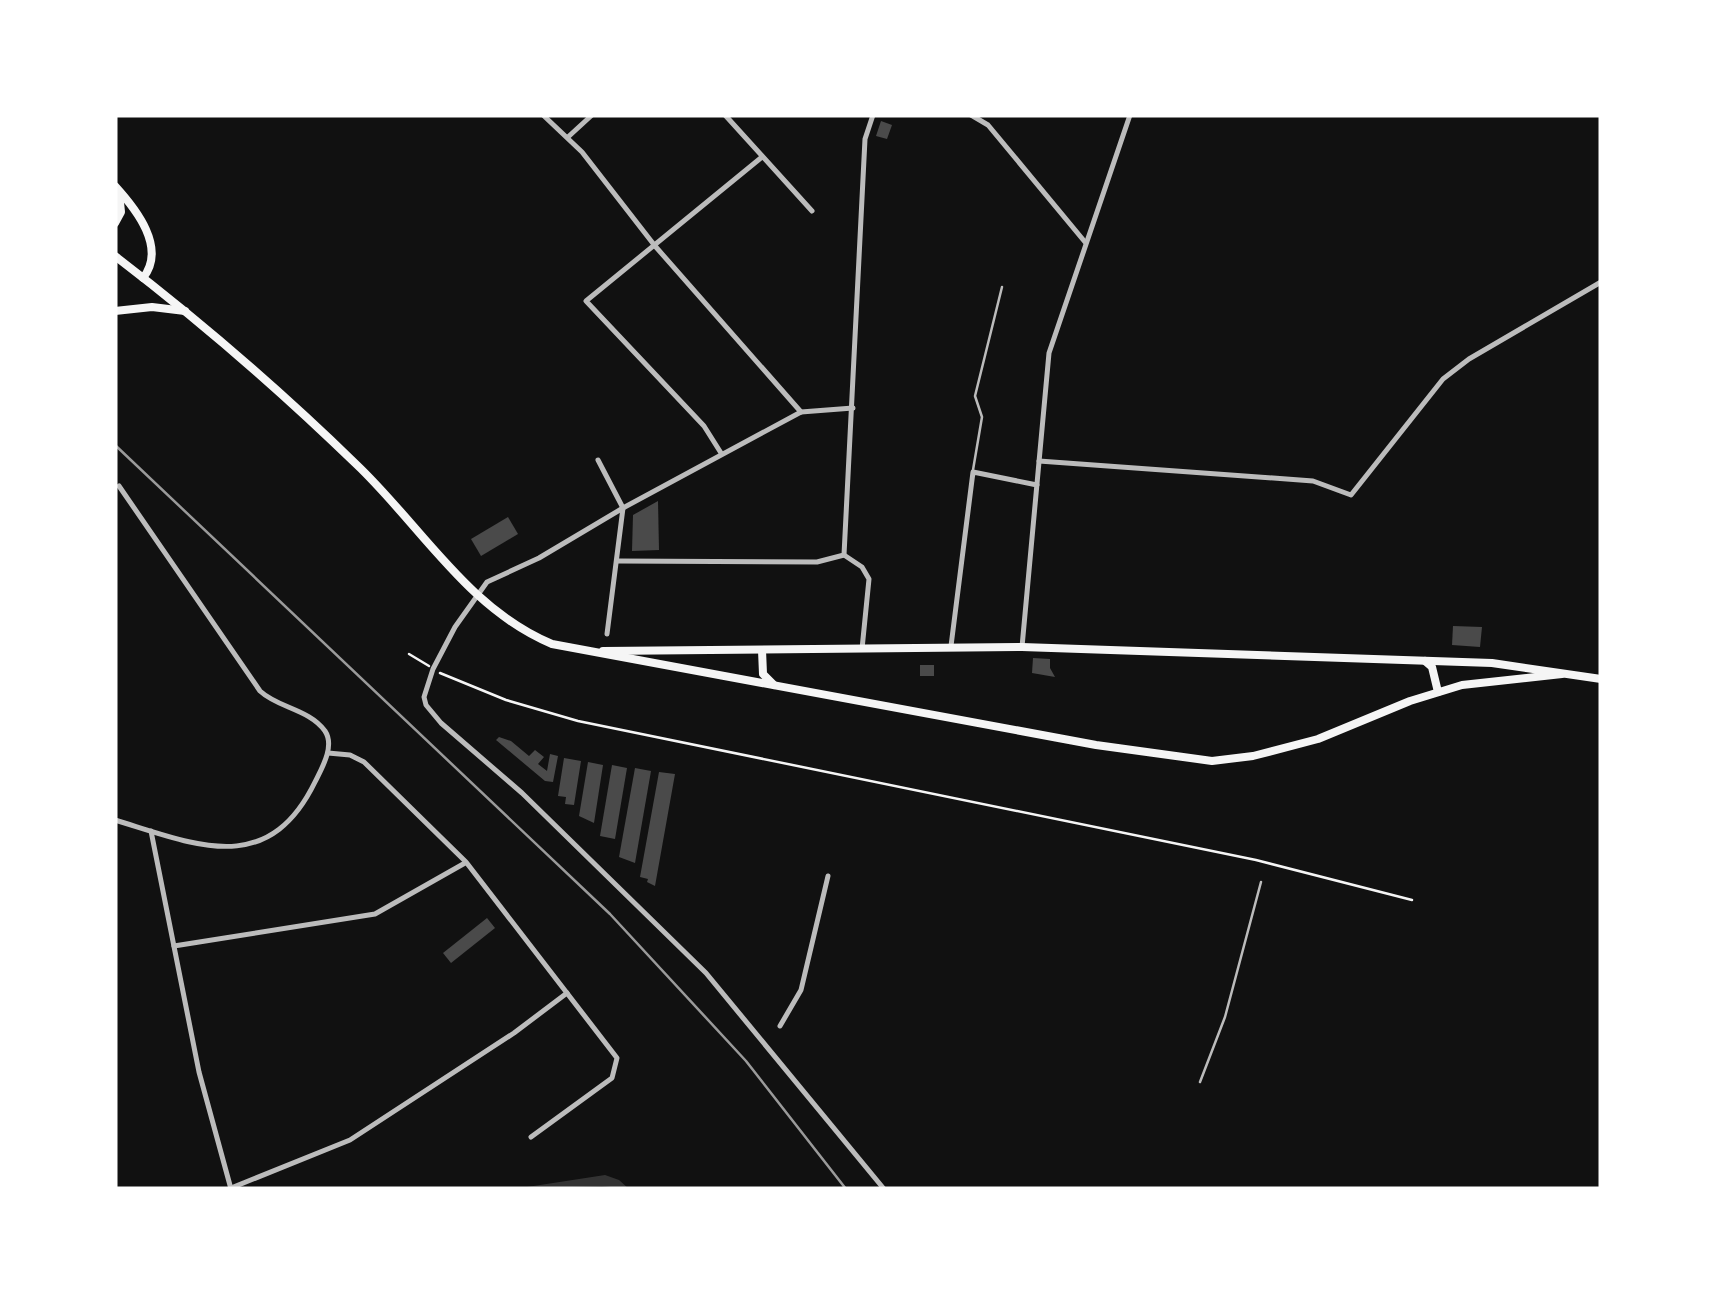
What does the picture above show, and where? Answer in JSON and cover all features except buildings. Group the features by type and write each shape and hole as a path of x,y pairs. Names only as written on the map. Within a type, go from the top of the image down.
{"main road":[{"path":"115,222 122,203 116,187"},
{"path":"116,187 136,210 152,250 150,270 144,278"},
{"path":"115,256 185,311 360,468 501,617 526,633 583,651 1096,745 1212,761 1254,756 1318,739 1438,692 1482,682 1562,674"},
{"path":"115,312 152,307 185,311"},
{"path":"583,651 1022,647 1504,664 1601,679"},
{"path":"762,650 763,674 774,685"},
{"path":"1422,660 1432,667 1438,692"}],"street":[{"path":"544,115 568,136 655,246 801,412"},
{"path":"568,136 592,115"},
{"path":"726,115 812,211"},
{"path":"844,555 865,140 873,115"},
{"path":"971,115 988,125 1085,242"},
{"path":"1022,647 1049,352 1130,115"},
{"path":"722,454 704,426 586,301 762,158"},
{"path":"1039,462 1320,482 1351,495 1443,379 1469,359 1601,282"},
{"path":"852,408 801,412 539,558 487,582 455,627 424,697 432,714 522,793 706,973 884,1189"},
{"path":"598,460 623,508 606,634"},
{"path":"951,649 973,472 1037,485"},
{"path":"115,820 219,847 257,844 278,832 291,818 314,785 328,753 328,736 313,720 260,692 119,486"},
{"path":"618,561 817,562 844,555 862,567 868,579 862,649"},
{"path":"328,753 350,755 364,762 466,862 617,1058 612,1078 531,1137"},
{"path":"151,831 200,1072 231,1189 350,1140 514,1033 567,993"},
{"path":"174,946 375,914 466,862"},
{"path":"780,1026 800,990 828,876"}],"lane":[{"path":"973,472 982,417 975,396 1002,287"},
{"path":"1200,1082 1225,1018 1260,882"}],"path":[{"path":"409,654 506,700 578,720 1224,852 1412,900"}],"shaded area":[{"path":"605,1175 629,1189 514,1189"}],"railway":[{"path":"115,445 610,914 746,1061 846,1189"}]}
